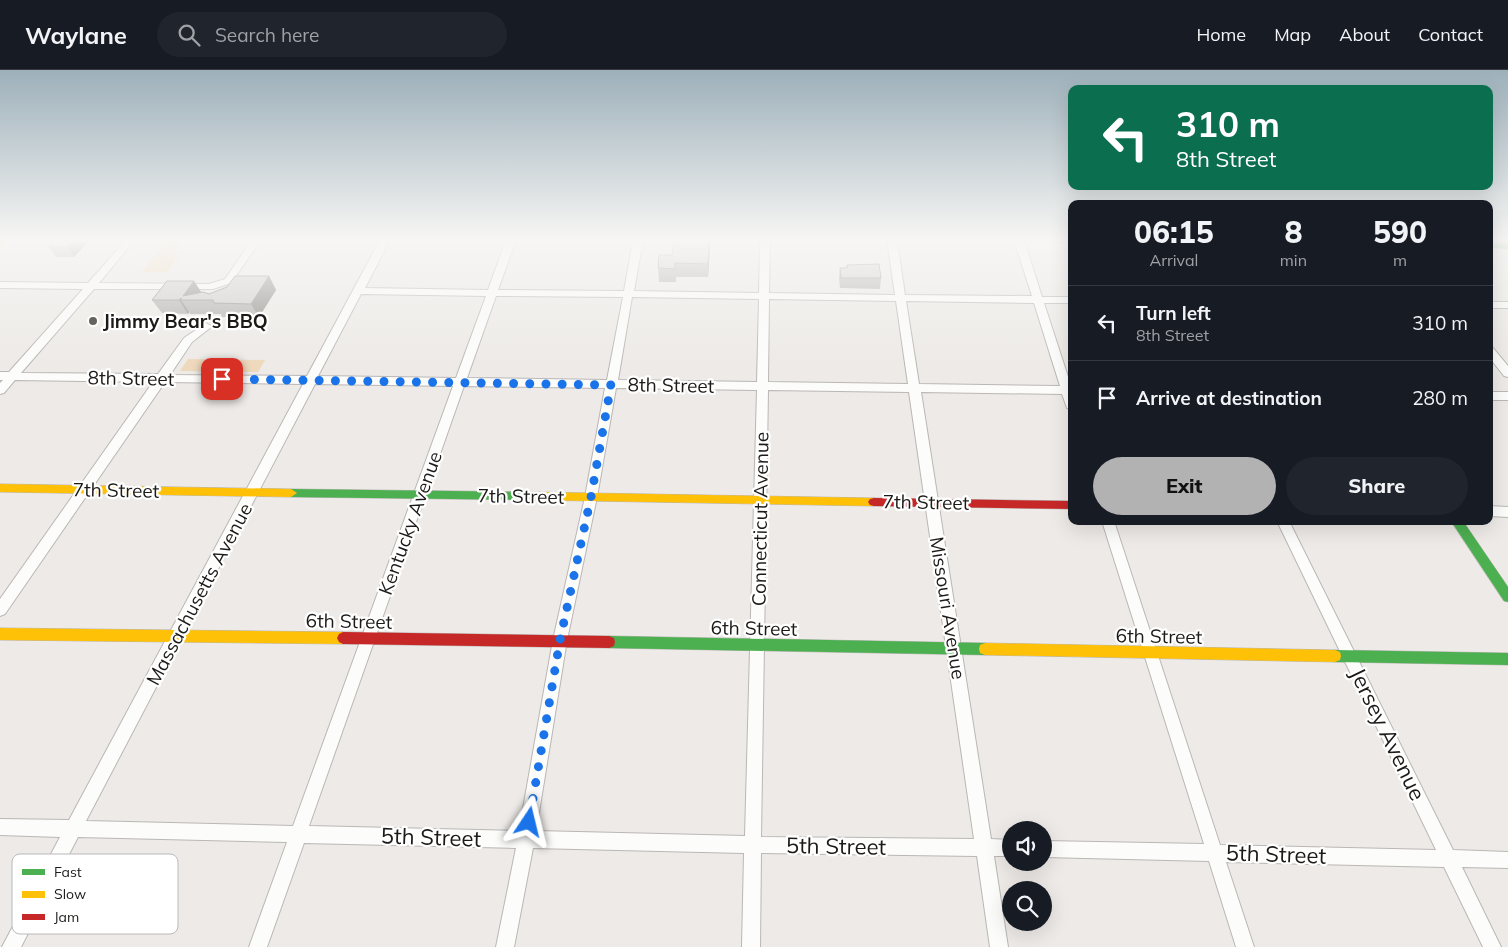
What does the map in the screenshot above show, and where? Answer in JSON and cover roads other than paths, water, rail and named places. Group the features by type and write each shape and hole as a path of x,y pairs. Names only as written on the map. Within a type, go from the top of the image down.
{"street":[{"path":"0,390 6,376 96,281"},
{"path":"0,285 210,287 228,281"},
{"name":"Massachusetts Avenue","path":"61,854 363,281"},
{"name":"Kentucky Avenue","path":"258,947 497,281"},
{"path":"505,947 526,840 560,640 591,497 630,281"},
{"name":"Connecticut Avenue","path":"751,947 756,646 761,500 764,281"},
{"name":"Missouri Avenue","path":"898,281 999,947"},
{"path":"1031,281 1068,387"},
{"path":"358,290 1068,300"},
{"path":"1493,305 1508,305"},
{"path":"0,610 188,340 206,326"},
{"path":"1493,355 1508,373"},
{"name":"8th Street","path":"6,376 1068,390"},
{"path":"1493,396 1508,396"},
{"name":"7th Street","path":"0,488 1068,505"},
{"path":"1493,512 1508,512"},
{"path":"1109,525 1245,947"},
{"name":"Jersey Avenue","path":"1285,525 1492,947"},
{"path":"1460,525 1508,597"},
{"name":"6th Street","path":"0,634 560,640 1152,654 1508,659"},
{"name":"5th Street","path":"0,828 754,845 1002,848"},
{"name":"5th Street","path":"1052,849 1508,860"},
{"name":"Massachusetts Avenue","path":"11,947 18,934"}],"place":[{"name":"Jimmy Bear's BBQ","path":"93,321"}]}
